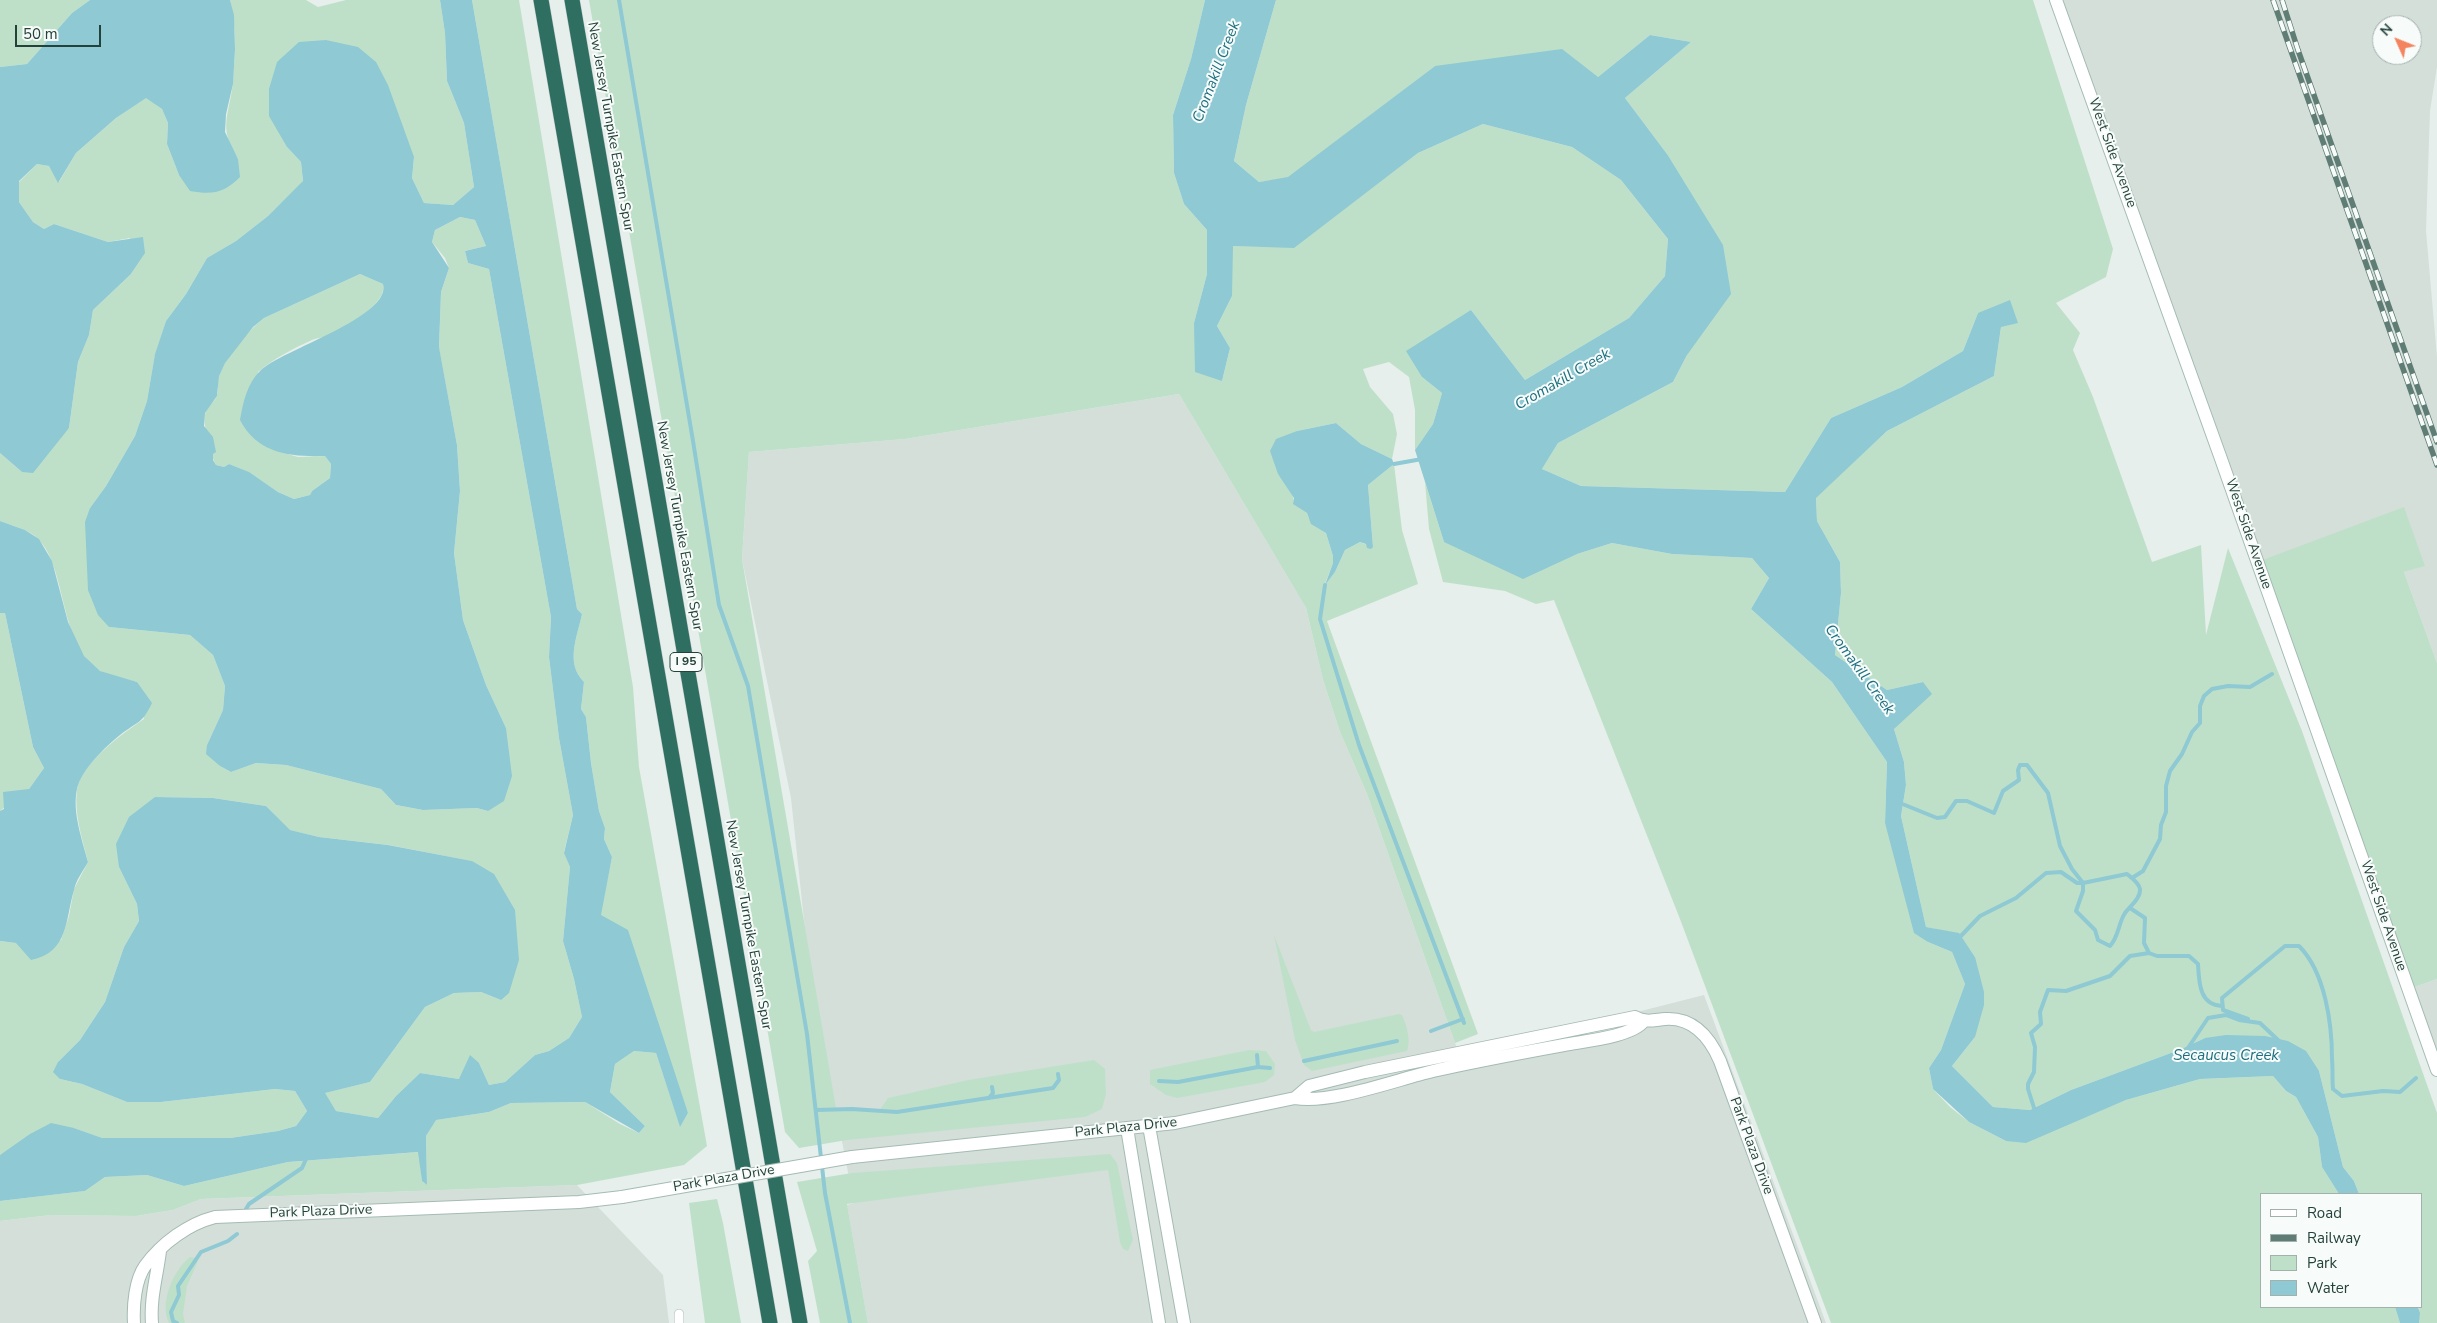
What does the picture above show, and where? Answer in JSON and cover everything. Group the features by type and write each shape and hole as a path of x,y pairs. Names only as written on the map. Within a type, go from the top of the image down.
{"highway":[{"name":"I 95","path":"541,0 770,1323"},
{"name":"New Jersey Turnpike Eastern Spur","path":"572,0 800,1323"}],"street":[{"name":"West Side Avenue","path":"2056,0 2214,438 2437,1070"},
{"name":"Park Plaza Drive","path":"1295,1098 1309,1086 1426,1059 1635,1017 1643,1022 1676,1020 1696,1027 1712,1043 1815,1323"},
{"name":"Park Plaza Drive","path":"134,1323 135,1298 144,1267 189,1226 206,1219 224,1215 570,1203 622,1197 852,1157 1175,1123 1295,1098 1310,1100 1373,1087 1432,1071 1637,1029 1643,1022"},
{"path":"1426,1059 1432,1071"},
{"path":"1149,1126 1184,1323"},
{"path":"1128,1128 1159,1323"},
{"path":"152,1323 152,1291 160,1251"}],"shaded area":[{"path":"2058,0 2437,0 2437,67 2430,111 2426,231 2437,357 2437,663 2404,572 2425,565 2257,562"},
{"path":"1179,394 1306,608 1323,680 1340,732 1367,794 1460,1057 1704,995 1826,1323 868,1323 847,1205 854,1203 810,977 791,798 742,559 749,452 905,439"},
{"path":"2437,979 2437,1068 2409,989"},
{"path":"577,1185 663,1275 669,1323 0,1323 0,1221 51,1215 136,1216 173,1210 201,1199"}],"green space":[{"path":"0,0 90,0 72,13 27,64 0,67"},
{"path":"230,0 306,0 318,7 346,0 440,0 445,33 447,81 464,123 474,187 453,205 424,203 412,178 414,157 287,147 301,162 303,182 268,216 236,241 207,258 186,294 166,321 155,355 147,401 135,436 106,486 90,508 109,627 190,635 213,655 225,686 223,710 207,745 220,766 231,772 256,763 286,765 381,789 396,805 423,810 477,808 488,811 506,728 486,685 463,620 454,553 460,491 457,445 439,348 441,292 449,268 445,258 432,242 435,230 460,217 475,220 486,246 465,251 468,263 489,269 551,617 549,657 559,738 573,815 564,852 570,867 563,941 582,1017 569,1038 549,1051 535,1055 505,1082 489,1085 479,1063 459,1079 420,1073 396,1096 378,1118 336,1111 324,1093 370,1082 425,1007 454,993 481,992 501,1000 471,861 389,845 319,837 289,830 266,806 213,798 155,797 119,867 137,904 139,921 124,947 105,1002 80,1040 58,1062 60,1079 82,1084 127,1102 161,1102 275,1089 295,1091 307,1111 296,1126 278,1131 230,1138 101,1138 74,1128 12,1148 0,1155 0,941 16,943 61,940 69,916 74,889 88,862 79,826 76,799 80,780 94,759 125,732 144,719 137,682 100,671 87,660 77,644 47,551 38,539 30,533 0,521 0,453 22,472 69,428 78,362 89,335 93,310 130,275 130,238 108,242 54,224 44,229 33,222 19,202 19,182 37,164 49,166 59,182 76,153 116,118 146,97 162,109 168,123 167,144 179,175 238,159 226,129 235,51 235,30"},
{"path":"472,0 519,0 633,687 639,767 707,1146 684,1165 577,1185 201,1199 173,1210 136,1216 51,1215 0,1221 0,1201 85,1191 105,1177 147,1175 184,1186 288,1162 419,1152 422,1181 427,1185 426,1136 435,1120 489,1112 511,1103 585,1102 620,1124 639,1133 645,1126 610,1092 615,1064 634,1051 656,1053 680,1126 688,1113 600,915 612,857 604,839 605,828 599,811 586,717 581,709 584,682 578,675 575,667 575,641 582,614 577,609"},
{"path":"589,0 1205,0 1191,59 1173,115 1174,173 1184,204 1207,230 1207,274 1194,323 1222,381 1230,348 1217,326 1232,296 1232,246 1294,247 1418,153 1483,124 1572,147 1621,180 1668,239 1665,276 1629,318 1525,380 1471,310 1422,377 1442,393 1433,424 1415,450 1415,410 1409,377 1389,362 1363,369 1370,387 1393,414 1397,434 1392,459 1361,444 1336,423 1297,431 1278,474 1293,495 1294,504 1307,513 1312,523 1326,533 1333,556 1333,563 1325,584 1335,572 1345,550 1360,542 1373,547 1368,485 1394,464 1402,530 1418,584 1327,621 1478,1034 1455,1043 1367,794 1340,732 1323,680 1306,608 1179,394 905,439 749,452 742,559 836,1108 879,1111 888,1098 968,1080 1094,1060 1105,1069 1106,1094 1102,1109 1085,1117 847,1140 799,1148 785,1132"},
{"path":"1276,0 2033,0 2113,249 2106,277 2056,303 2080,333 2073,350 2093,397 2152,562 2201,545 2206,635 2228,548 2302,731 2437,1113 2437,1323 2419,1323 2419,1308 2422,1308 2422,1193 2359,1193 2354,1181 2343,1167 2319,1071 2205,1038 2179,1050 2071,1090 2030,1110 1993,1107 1952,1066 1975,1037 1975,957 1959,934 1926,927 1901,816 1906,785 1904,762 1894,729 1923,682 1887,690 1835,655 1841,593 1840,562 1817,521 1816,497 1887,431 1994,376 2001,327 1978,313 1963,351 1902,387 1831,418 1785,492 1581,486 1542,469 1558,443 1673,382 1687,355 1667,154 1625,98 1691,42 1650,35 1598,77 1435,66 1288,178 1259,182 1234,161 1246,105"},
{"path":"360,274 383,284 383,292 372,308 343,328 298,347 277,358 258,372 274,450 298,457 325,456 331,464 330,478 312,491 310,495 294,499 278,492 248,472 229,464 224,467 216,465 210,448 204,418 218,393 219,375 232,352 251,329 264,318"},
{"path":"1425,482 1444,542 1577,554 1612,543 1672,554 1752,558 1769,578 1751,609 1832,682 1887,762 1885,823 1928,942 1952,952 1965,984 1941,1050 1929,1068 1933,1089 1950,1107 1969,1122 2006,1141 2088,1116 2126,1100 2200,1079 2273,1076 2286,1091 2296,1097 2318,1137 2322,1167 2338,1193 2260,1193 2260,1308 2395,1308 2400,1323 1831,1323 1680,919 1554,600 1536,604 1505,591 1443,582 1429,529"},
{"path":"2404,507 2425,566 2404,572 2437,663 2437,979 2409,989 2257,562"},
{"path":"0,613 5,613 33,747 44,768 29,789 0,811"},
{"path":"1274,935 1311,1030 1314,1032 1399,1014 1402,1015 1407,1028 1409,1043 1407,1051 1312,1071 1304,1065 1295,1040"},
{"path":"1249,1050 1266,1051 1275,1064 1274,1075 1265,1082 1177,1098 1166,1095 1150,1084 1150,1070"},
{"path":"1110,1154 1117,1163 1133,1240 1128,1251 1123,1249 1120,1242 1108,1170 847,1204 868,1323 820,1323 808,1261 817,1251 797,1182 852,1173"},
{"path":"717,1199 741,1323 705,1323 689,1203"},
{"path":"190,1257 196,1258 198,1261 187,1286 183,1314 185,1323 169,1323 166,1307 169,1288 178,1270"}],"water":[{"path":"90,0 230,0 234,15 235,49 233,84 226,114 225,132 238,159 240,177 218,192 190,191 179,175 167,144 168,123 162,109 146,98 116,118 76,153 58,183 49,166 37,164 19,181 19,202 33,222 44,229 54,224 108,242 143,237 145,253 130,275 93,310 89,335 78,362 69,428 33,473 22,472 0,453 0,67 27,64 72,13"},
{"path":"440,0 472,0 577,609 582,614 575,641 575,667 578,675 584,682 581,709 586,717 599,811 605,828 604,839 612,857 601,915 628,930 688,1113 680,1127 656,1053 634,1051 615,1064 610,1092 645,1126 639,1133 585,1102 511,1103 489,1112 436,1120 426,1136 427,1185 422,1181 418,1152 288,1162 184,1186 147,1175 105,1177 85,1191 0,1201 0,1155 30,1134 51,1123 74,1128 102,1138 230,1138 278,1131 296,1126 307,1111 295,1091 275,1089 161,1102 127,1102 82,1084 60,1079 53,1072 58,1062 80,1040 105,1002 124,947 139,921 137,904 119,867 116,844 129,817 155,797 213,798 266,806 290,830 319,837 388,845 472,861 494,874 515,910 519,960 509,993 501,1000 481,992 454,993 425,1007 370,1082 325,1093 336,1111 378,1118 396,1096 420,1073 459,1079 470,1055 479,1063 489,1085 505,1082 535,1055 549,1051 569,1038 582,1017 563,941 570,867 564,853 573,815 559,738 549,657 551,617 489,269 468,263 465,251 486,246 475,220 460,217 435,230 432,242 449,268 441,292 439,347 457,445 460,491 454,553 463,620 486,685 506,728 512,776 504,801 488,811 477,808 423,810 396,805 381,789 286,765 256,763 231,772 220,766 206,754 207,745 223,710 225,686 213,655 190,635 109,627 98,615 88,590 85,522 90,508 106,486 135,436 147,401 155,354 166,321 186,294 207,258 236,241 268,216 303,181 301,162 287,147 269,116 269,89 277,62 299,42 326,40 358,47 376,62 388,85 414,157 412,178 424,203 453,205 474,187 464,123 447,81 445,33","holes":["360,274 383,284 381,296 371,309 333,332 289,353 260,371 249,387 244,400 240,420 256,440 266,447 287,454 325,456 331,464 330,478 312,491 310,495 294,499 278,492 249,472 229,464 224,467 216,465 213,460 213,454 216,452 213,437 204,426 205,413 217,396 219,376 225,363 253,327 264,318"]},
{"path":"1205,0 1276,0 1246,105 1234,161 1259,182 1288,177 1435,66 1562,49 1598,77 1650,35 1691,42 1625,98 1667,154 1723,245 1731,294 1687,355 1673,382 1558,443 1542,469 1581,486 1785,492 1831,418 1902,387 1963,351 1978,313 2010,300 2018,323 2001,327 1994,376 1887,431 1816,498 1817,521 1840,562 1841,593 1835,655 1887,690 1923,682 1932,694 1894,729 1904,762 1906,785 1901,816 1926,927 1959,933 1975,957 1984,992 1984,1005 1975,1037 1952,1066 1993,1107 2030,1110 2071,1090 2179,1050 2205,1038 2226,1035 2265,1036 2288,1041 2306,1051 2319,1071 2343,1167 2354,1181 2359,1193 2338,1193 2322,1167 2318,1137 2296,1097 2286,1091 2273,1076 2200,1079 2126,1100 2026,1143 2006,1141 1969,1122 1933,1089 1929,1068 1941,1050 1965,984 1952,952 1928,942 1914,933 1885,823 1887,762 1832,682 1751,609 1769,578 1752,558 1672,554 1612,543 1577,554 1523,579 1444,542 1415,450 1433,424 1442,393 1422,377 1406,351 1471,310 1525,380 1629,318 1665,276 1668,239 1621,180 1572,147 1483,124 1418,153 1294,248 1233,246 1232,296 1217,326 1230,348 1222,381 1195,372 1194,323 1207,274 1207,230 1184,204 1174,173 1173,115 1191,59"},
{"path":"1336,423 1361,444 1392,459 1394,464 1368,485 1373,547 1371,549 1367,548 1366,544 1360,542 1345,550 1335,572 1325,585 1333,563 1333,556 1326,533 1311,524 1307,513 1293,504 1294,498 1278,474 1270,451 1276,439 1297,431"},
{"path":"0,521 25,530 39,539 52,561 68,622 84,656 100,671 137,682 152,703 139,722 126,730 101,752 83,774 79,782 76,798 77,816 88,862 75,886 66,923 59,942 43,956 31,960 16,943 0,941 0,811 4,809 3,792 29,789 44,768 33,747 5,613 0,613"},
{"path":"2395,1308 2418,1308 2419,1323 2400,1323"}],"waterway":[{"path":"619,0 719,605 748,686 807,1034 825,1193 850,1323"},
{"path":"1394,464 1422,459"},
{"path":"1325,585 1320,619 1359,745 1464,1023"},
{"path":"2132,878 2143,871 2160,839 2161,825 2166,812 2166,786 2170,771 2182,754 2192,732 2200,723 2200,706 2204,696 2212,689 2228,686 2250,687 2272,674"},
{"path":"1900,803 1937,818 1945,817 1956,801 1967,801 1994,813 2003,791 2019,780 2018,770 2020,765 2027,765 2048,793 2060,846 2072,869 2083,883 2083,891 2076,911 2095,930 2098,940 2110,946 2125,913 2137,899 2140,889 2137,883 2127,874 2083,883 2077,883 2061,872 2046,873 2016,898 1980,916 1958,939"},
{"path":"2035,1111 2028,1089 2028,1084 2034,1072 2035,1047 2031,1033 2041,1024 2040,1012 2048,990 2066,991 2110,976 2130,956 2149,953 2144,943 2145,918 2130,908"},
{"path":"2248,1019 2223,1010 2222,998 2285,946 2299,946 2315,970 2325,999 2332,1045 2333,1089 2342,1096 2383,1091 2400,1092 2416,1078"},
{"path":"2149,953 2157,956 2189,956 2198,964 2200,985 2205,997 2214,1005 2222,1006"},
{"name":"Secaucus Creek","path":"2188,1048 2208,1018 2226,1015 2239,1020 2260,1023 2279,1041"},
{"path":"1431,1031 1463,1019"},
{"path":"1304,1061 1397,1041"},
{"path":"1257,1055 1258,1067"},
{"path":"1159,1081 1178,1082 1258,1067 1270,1068"},
{"path":"816,1110 852,1109 897,1112 1053,1088 1059,1080 1058,1074"},
{"path":"989,1098 993,1093 992,1087"},
{"path":"246,1209 249,1204 302,1168 307,1157"},
{"path":"177,1323 173,1321 171,1312 179,1295 178,1286 201,1252 228,1241 237,1234"}],"railway":[{"path":"2273,0 2437,465"},
{"path":"2282,0 2437,442"}],"water label":[{"name":"Cromakill Creek","path":"1217,72"},
{"name":"Cromakill Creek","path":"1563,380"},
{"name":"Cromakill Creek","path":"1859,670"}]}
